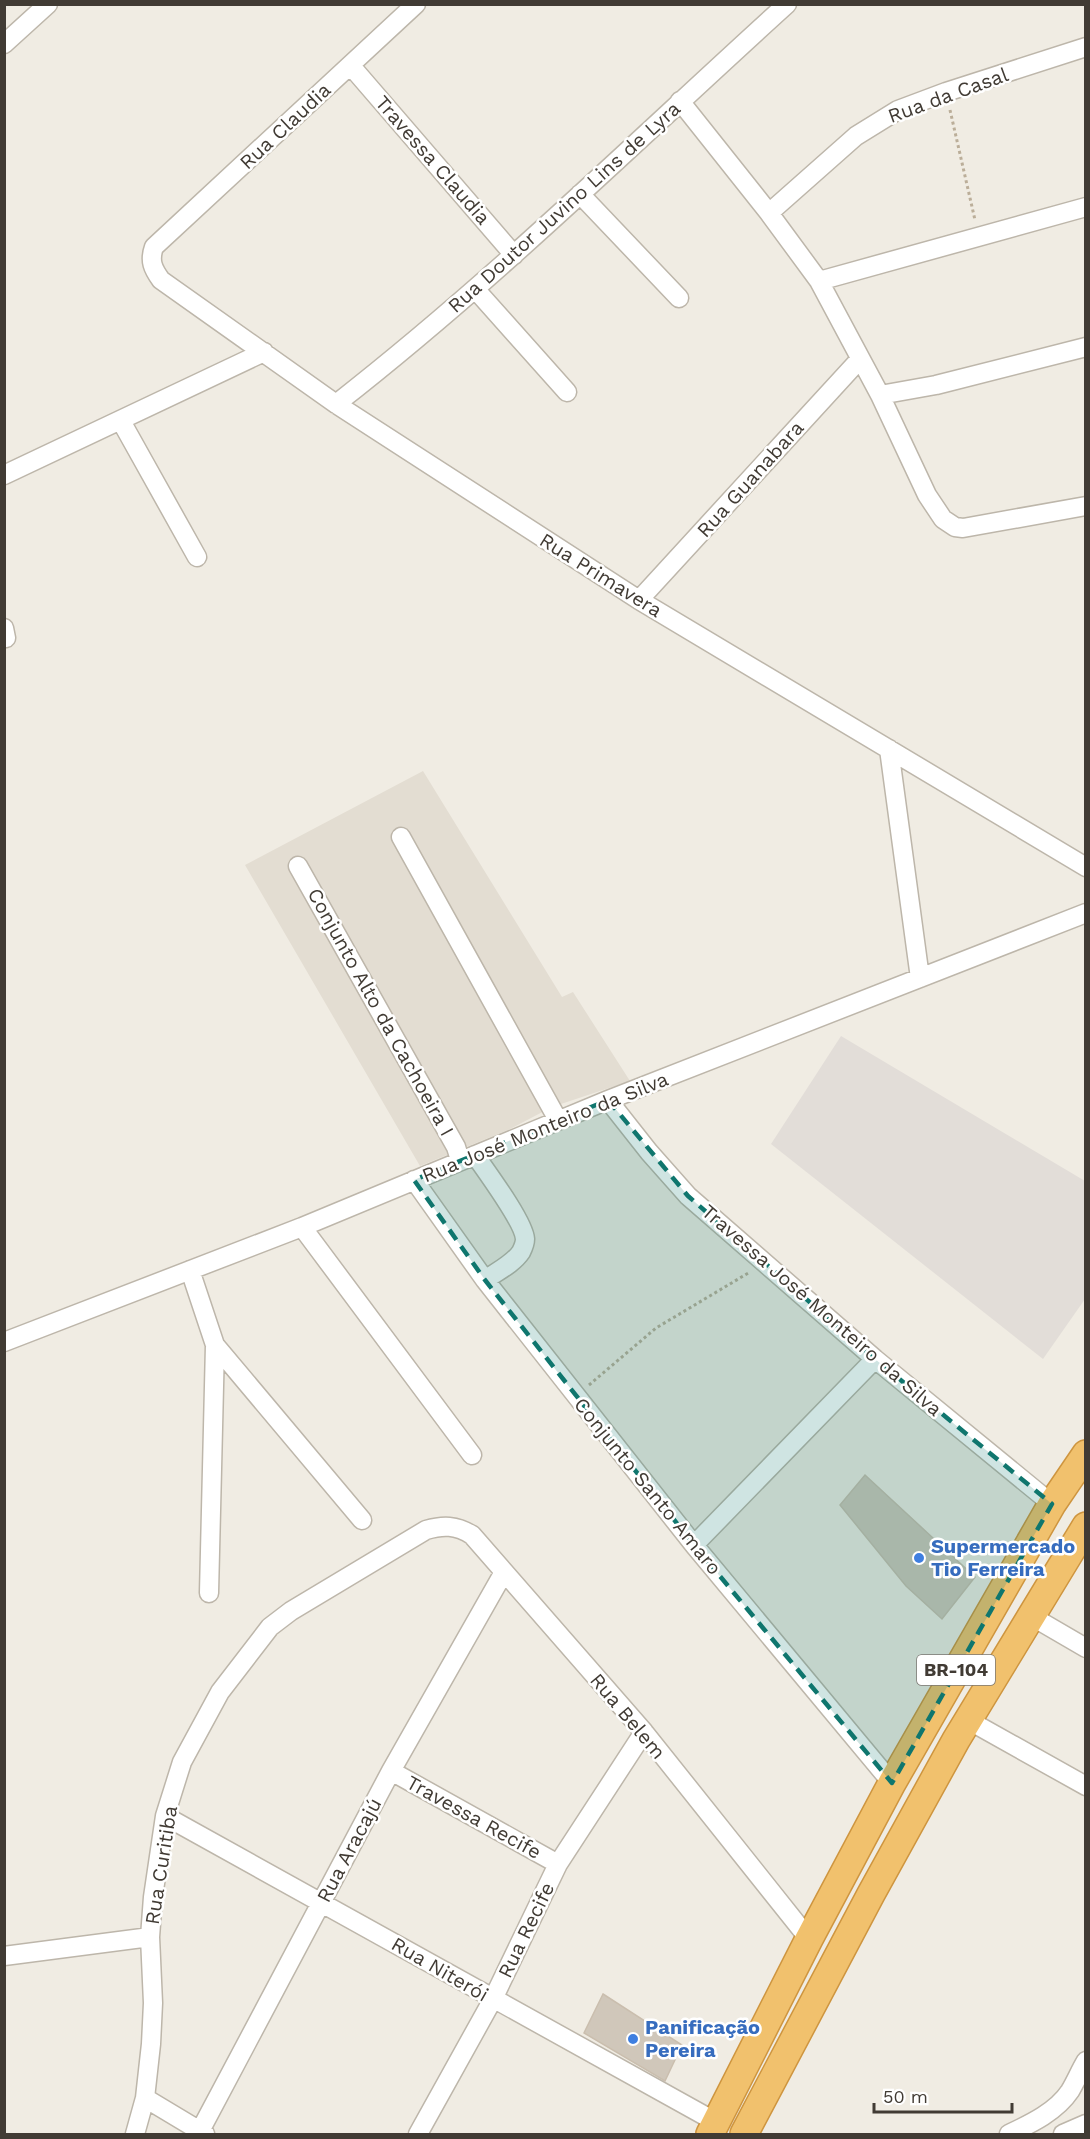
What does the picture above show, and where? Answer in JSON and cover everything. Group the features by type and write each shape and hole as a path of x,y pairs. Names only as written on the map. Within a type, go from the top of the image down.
{"highway":[{"name":"BR-104","path":"713,2128 809,1939 892,1783 1052,1504 1086,1454"},
{"name":"BR-104","path":"744,2134 871,1894 968,1720 1086,1526"}],"street":[{"path":"4,44 48,4"},
{"name":"Rua Claudia","path":"154,247 416,4"},
{"name":"Rua Doutor Juvino Lins de Lyra","path":"336,404 476,290 787,4"},
{"name":"Rua da Casal","path":"769,213 856,136 898,110 946,92 1086,47"},
{"name":"Travessa Claudia","path":"351,66 514,255"},
{"path":"680,101 769,213 819,281 880,395 927,495 938,513 948,523 963,528 1086,506"},
{"path":"580,194 679,298"},
{"path":"819,281 1086,207"},
{"name":"Rua Primavera","path":"154,247 151,262 161,280 336,404 639,600 1086,867"},
{"path":"476,290 567,392"},
{"path":"880,395 936,385 1086,347"},
{"path":"4,475 264,352"},
{"name":"Rua Guanabara","path":"639,600 860,359"},
{"path":"121,421 197,557"},
{"path":"889,750 920,978"},
{"path":"401,837 558,1120"},
{"name":"Conjunto Alto da Cachoeira I","path":"298,866 456,1148 468,1158 522,1228 526,1240 522,1251 512,1261 484,1280"},
{"name":"Rua José Monteiro da Silva","path":"4,1342 302,1227 608,1100 1086,914"},
{"name":"Travessa José Monteiro da Silva","path":"608,1100 688,1196 875,1359 1052,1504"},
{"name":"Conjunto Santo Amaro","path":"414,1180 484,1280 694,1545 892,1783"},
{"path":"302,1227 472,1455"},
{"path":"190,1270 215,1345 209,1593"},
{"path":"215,1345 362,1520"},
{"path":"694,1545 875,1359"},
{"name":"Rua Belem","path":"426,1530 438,1527 460,1528 472,1535 644,1732 809,1939"},
{"name":"Rua Curitiba","path":"135,2134 145,2098 153,2003 150,1937 165,1816 182,1762 220,1692 270,1627 291,1611 426,1530"},
{"name":"Rua Aracajú","path":"202,2133 321,1901 391,1771 504,1572"},
{"path":"1031,1616 1086,1648"},
{"path":"968,1720 1086,1786"},
{"name":"Rua Recife","path":"418,2134 493,1999 558,1864 644,1732"},
{"name":"Travessa Recife","path":"391,1771 558,1864"},
{"name":"Rua Niterói","path":"165,1816 321,1901 713,2128"},
{"path":"4,1956 150,1937"},
{"path":"1009,2134 1035,2122 1049,2111 1069,2092 1086,2061"},
{"path":"145,2098 202,2133"},
{"path":"1063,2134 1086,2124"}],"path":[{"path":"946,92 979,237"},
{"path":"576,1396 656,1328 764,1263"}],"highlighted area":[{"path":"608,1100 688,1196 875,1359 1052,1504 892,1783 694,1545 485,1280 414,1180"}],"shaded area":[{"path":"423,771 562,997 573,992 630,1081 552,1107 510,1129 420,1166 245,865"},
{"path":"841,1036 1085,1181 1085,1299 1043,1359 771,1144"}],"building":[{"name":"Supermercado Tio Ferreira","path":"865,1475 975,1577 942,1619 906,1586 840,1505"},
{"name":"Panificação Pereira","path":"603,1994 682,2045 665,2081 584,2033"}],"place":[{"name":"Supermercado Tio Ferreira","path":"919,1558"},
{"name":"Panificação Pereira","path":"633,2039"}]}
